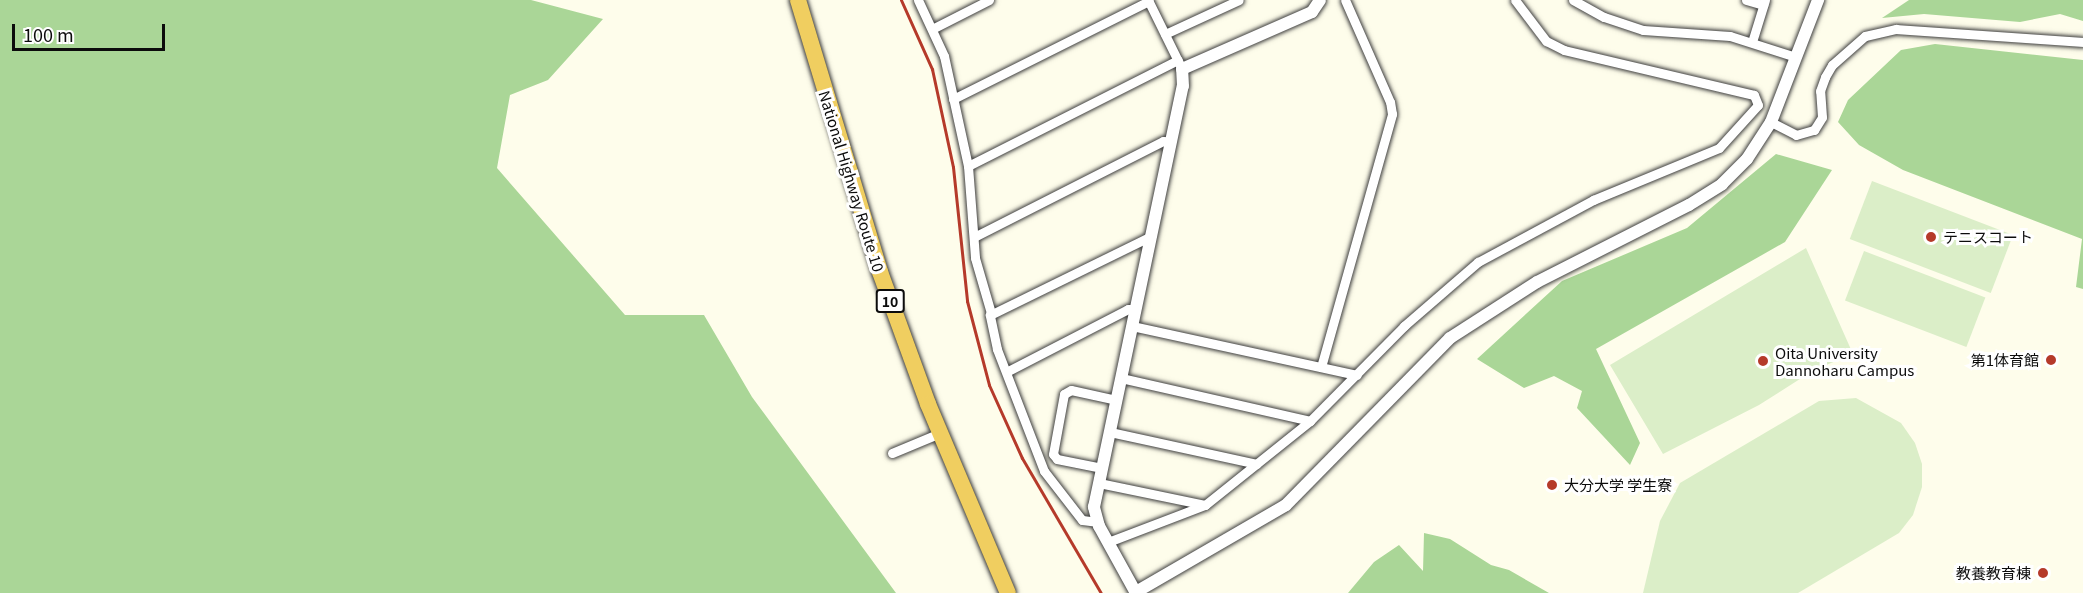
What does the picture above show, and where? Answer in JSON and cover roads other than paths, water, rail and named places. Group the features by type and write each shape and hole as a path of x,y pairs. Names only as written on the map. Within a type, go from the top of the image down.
{"highway":[{"name":"National Highway Route 10","path":"798,0 880,272 940,433 1008,593"}],"street":[{"path":"918,0 944,56 968,166 976,263 991,313 997,349 1040,463 1082,520 1098,522"},
{"path":"932,29 989,0"},
{"path":"1165,34 1239,0"},
{"path":"968,166 1180,65 1312,12 1320,0"},
{"path":"1321,367 1392,114 1390,102 1345,0"},
{"path":"1108,542 1205,505 1310,421 1404,326 1478,262 1593,201 1719,148 1758,105 1754,94 1564,51 1545,41 1515,0"},
{"path":"1573,0 1604,18 1643,30 1711,33 1752,42 1796,57"},
{"path":"1746,0 1764,3 1752,42"},
{"path":"953,99 1148,1 1180,65 1183,86 1094,507 1098,522 1136,592 1286,505 1450,338 1537,282 1689,205 1722,184 1747,159 1771,122 1818,0"},
{"path":"1771,122 1796,135 1814,130 1822,117 1820,91 1825,77 1865,36 1896,29 2083,42"},
{"path":"974,237 1163,141 1171,142"},
{"path":"991,313 1151,236"},
{"path":"1010,370 1128,309 1136,309"},
{"path":"1132,326 1357,375"},
{"path":"1121,378 1310,421"},
{"path":"1102,468 1057,459 1053,454 1064,394 1071,390 1116,399"},
{"path":"1110,432 1257,464"},
{"path":"892,453 940,433"},
{"path":"1099,483 1205,505"}],"railway":[{"path":"901,0 932,69 953,167 967,301 989,385 1022,458 1101,593"}],"place":[{"name":"テニスコート","path":"1931,237"},
{"name":"第1体育館","path":"2051,360"},
{"name":"Oita University Dannoharu Campus","path":"1763,361"},
{"name":"大分大学 学生寮","path":"1552,485"},
{"name":"教養教育棟","path":"2043,573"}]}
